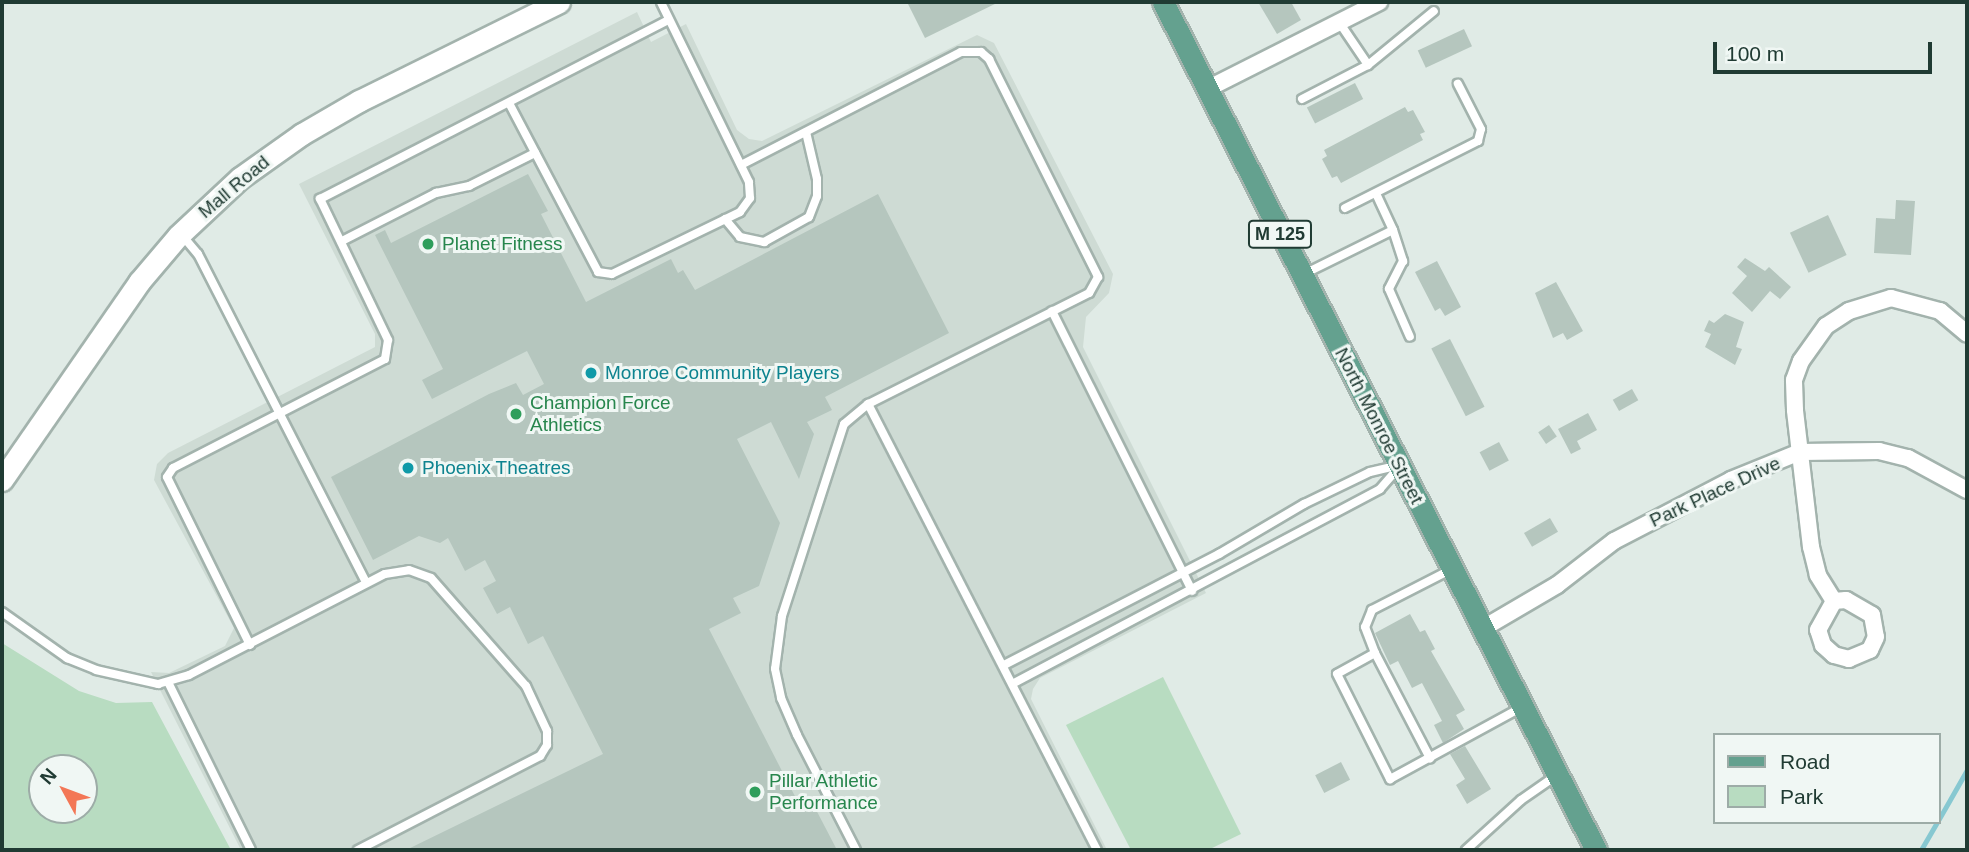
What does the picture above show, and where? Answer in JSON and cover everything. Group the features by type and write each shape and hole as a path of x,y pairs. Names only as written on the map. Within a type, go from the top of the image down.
{"main road":[{"name":"North Monroe Street","path":"1163,2 1596,850"}],"street":[{"name":"Mall Road","path":"2,480 131,292 181,234 240,178 302,134 409,75 559,2"},
{"path":"1208,89 1379,2"},
{"path":"1834,601 1818,575 1811,547 1794,380 1813,341 1826,326 1849,311 1891,298 1940,311 1967,334"},
{"name":"Park Place Drive","path":"1482,629 1558,585 1614,541 1731,480 1800,452 1879,451 1908,458 1965,482"}],"lane":[{"path":"509,103 598,272 612,274 740,212 750,198 741,165 661,2"},
{"path":"1302,99 1368,65 1434,12"},
{"path":"250,645 167,477 173,468 378,364 389,352 388,340 320,199 668,20"},
{"path":"1339,22 1368,65"},
{"path":"741,165 961,52 974,50 985,55 1096,270 1096,284 1089,293 869,404 848,418 841,433 782,616 776,654 781,698 856,850"},
{"path":"1345,208 1478,141 1481,130 1458,84"},
{"path":"725,219 740,237 764,242 809,216 817,196 817,179 806,132"},
{"path":"342,241 436,193 469,186 535,153"},
{"path":"1376,194 1393,230 1403,261 1389,289 1410,337"},
{"path":"1302,276 1393,230"},
{"path":"181,234 198,254 366,583"},
{"path":"1052,311 1192,591"},
{"path":"869,404 1014,683 1097,850"},
{"path":"1004,665 1183,573 1326,493 1370,472 1400,466"},
{"path":"1014,683 1192,591 1309,524 1380,489 1400,466"},
{"path":"1430,758 1375,653 1365,627 1372,610 1452,569"},
{"path":"2,612 68,658 136,681 168,682 250,645 390,572 409,570 439,585 526,686 549,738 540,756 358,850"},
{"path":"1375,653 1337,674 1390,779 1522,707"},
{"path":"168,682 251,850"},
{"path":"1466,850 1521,800 1557,775"}],"shaded area":[{"path":"637,12 651,42 686,24 737,130 749,139 762,141 977,35 994,43 1113,274 1109,293 1086,317 1083,347 1206,593 1040,678 1033,689 1031,699 1107,850 241,850 151,672 169,673 225,646 234,628 154,480 157,464 168,453 375,347 375,334 299,184"}],"green space":[{"path":"2,643 79,691 116,703 152,702 231,850 2,850"},
{"path":"1163,677 1241,834 1208,850 1131,850 1066,725"}],"building":[{"path":"907,2 999,2 925,38"},
{"path":"1258,2 1291,2 1301,20 1277,34"},
{"path":"1464,29 1472,46 1426,68 1418,51"},
{"path":"1355,83 1363,99 1315,124 1307,108"},
{"path":"1405,107 1408,112 1413,110 1425,132 1420,134 1423,140 1341,183 1337,176 1332,178 1322,159 1327,156 1324,150"},
{"path":"528,174 548,211 541,214 586,302 671,259 678,273 683,270 695,290 878,194 949,333 825,397 832,410 807,422 814,434 799,479 771,422 737,439 780,523 759,586 733,598 741,613 709,629 801,808 812,802 837,850 406,850 603,754 543,636 528,644 510,607 497,614 483,588 496,581 485,560 465,571 448,538 440,543 419,536 373,560 331,477 489,394 516,383 523,395 544,384 527,351 432,399 422,380 443,369 375,235 385,230 391,243"},
{"path":"1896,200 1915,201 1911,255 1874,253 1876,218 1895,219"},
{"path":"1828,215 1847,255 1809,273 1790,233"},
{"path":"1745,258 1765,271 1769,267 1791,287 1780,299 1770,291 1752,312 1732,293 1747,276 1737,267"},
{"path":"1437,261 1461,307 1445,316 1440,308 1435,311 1415,272"},
{"path":"1556,282 1583,331 1567,340 1563,333 1553,338 1535,293"},
{"path":"1725,314 1744,322 1736,347 1742,349 1735,365 1705,347 1711,334 1704,331 1709,320 1714,323"},
{"path":"1450,339 1485,407 1466,416 1431,349"},
{"path":"1632,389 1638,400 1619,411 1613,400"},
{"path":"1588,413 1597,430 1577,441 1581,449 1571,454 1558,429"},
{"path":"1549,425 1557,437 1546,444 1538,432"},
{"path":"1499,442 1509,461 1489,471 1480,452"},
{"path":"1550,518 1558,532 1532,547 1524,533"},
{"path":"1410,614 1420,632 1425,630 1435,649 1431,651 1465,710 1456,715 1464,729 1443,743 1434,725 1442,721 1422,683 1412,688 1398,661 1390,665 1375,633"},
{"path":"1465,746 1491,789 1467,804 1456,785 1465,779 1450,754"},
{"path":"1341,762 1350,780 1324,793 1315,775"}],"waterway":[{"path":"1941,816 1967,770"},
{"path":"1921,850 1936,824"}],"place":[{"name":"Planet Fitness","path":"428,244"},
{"name":"Monroe Community Players","path":"591,373"},
{"name":"Champion Force Athletics","path":"516,414"},
{"name":"Phoenix Theatres","path":"408,468"},
{"name":"Pillar Athletic Performance","path":"755,792"}]}
